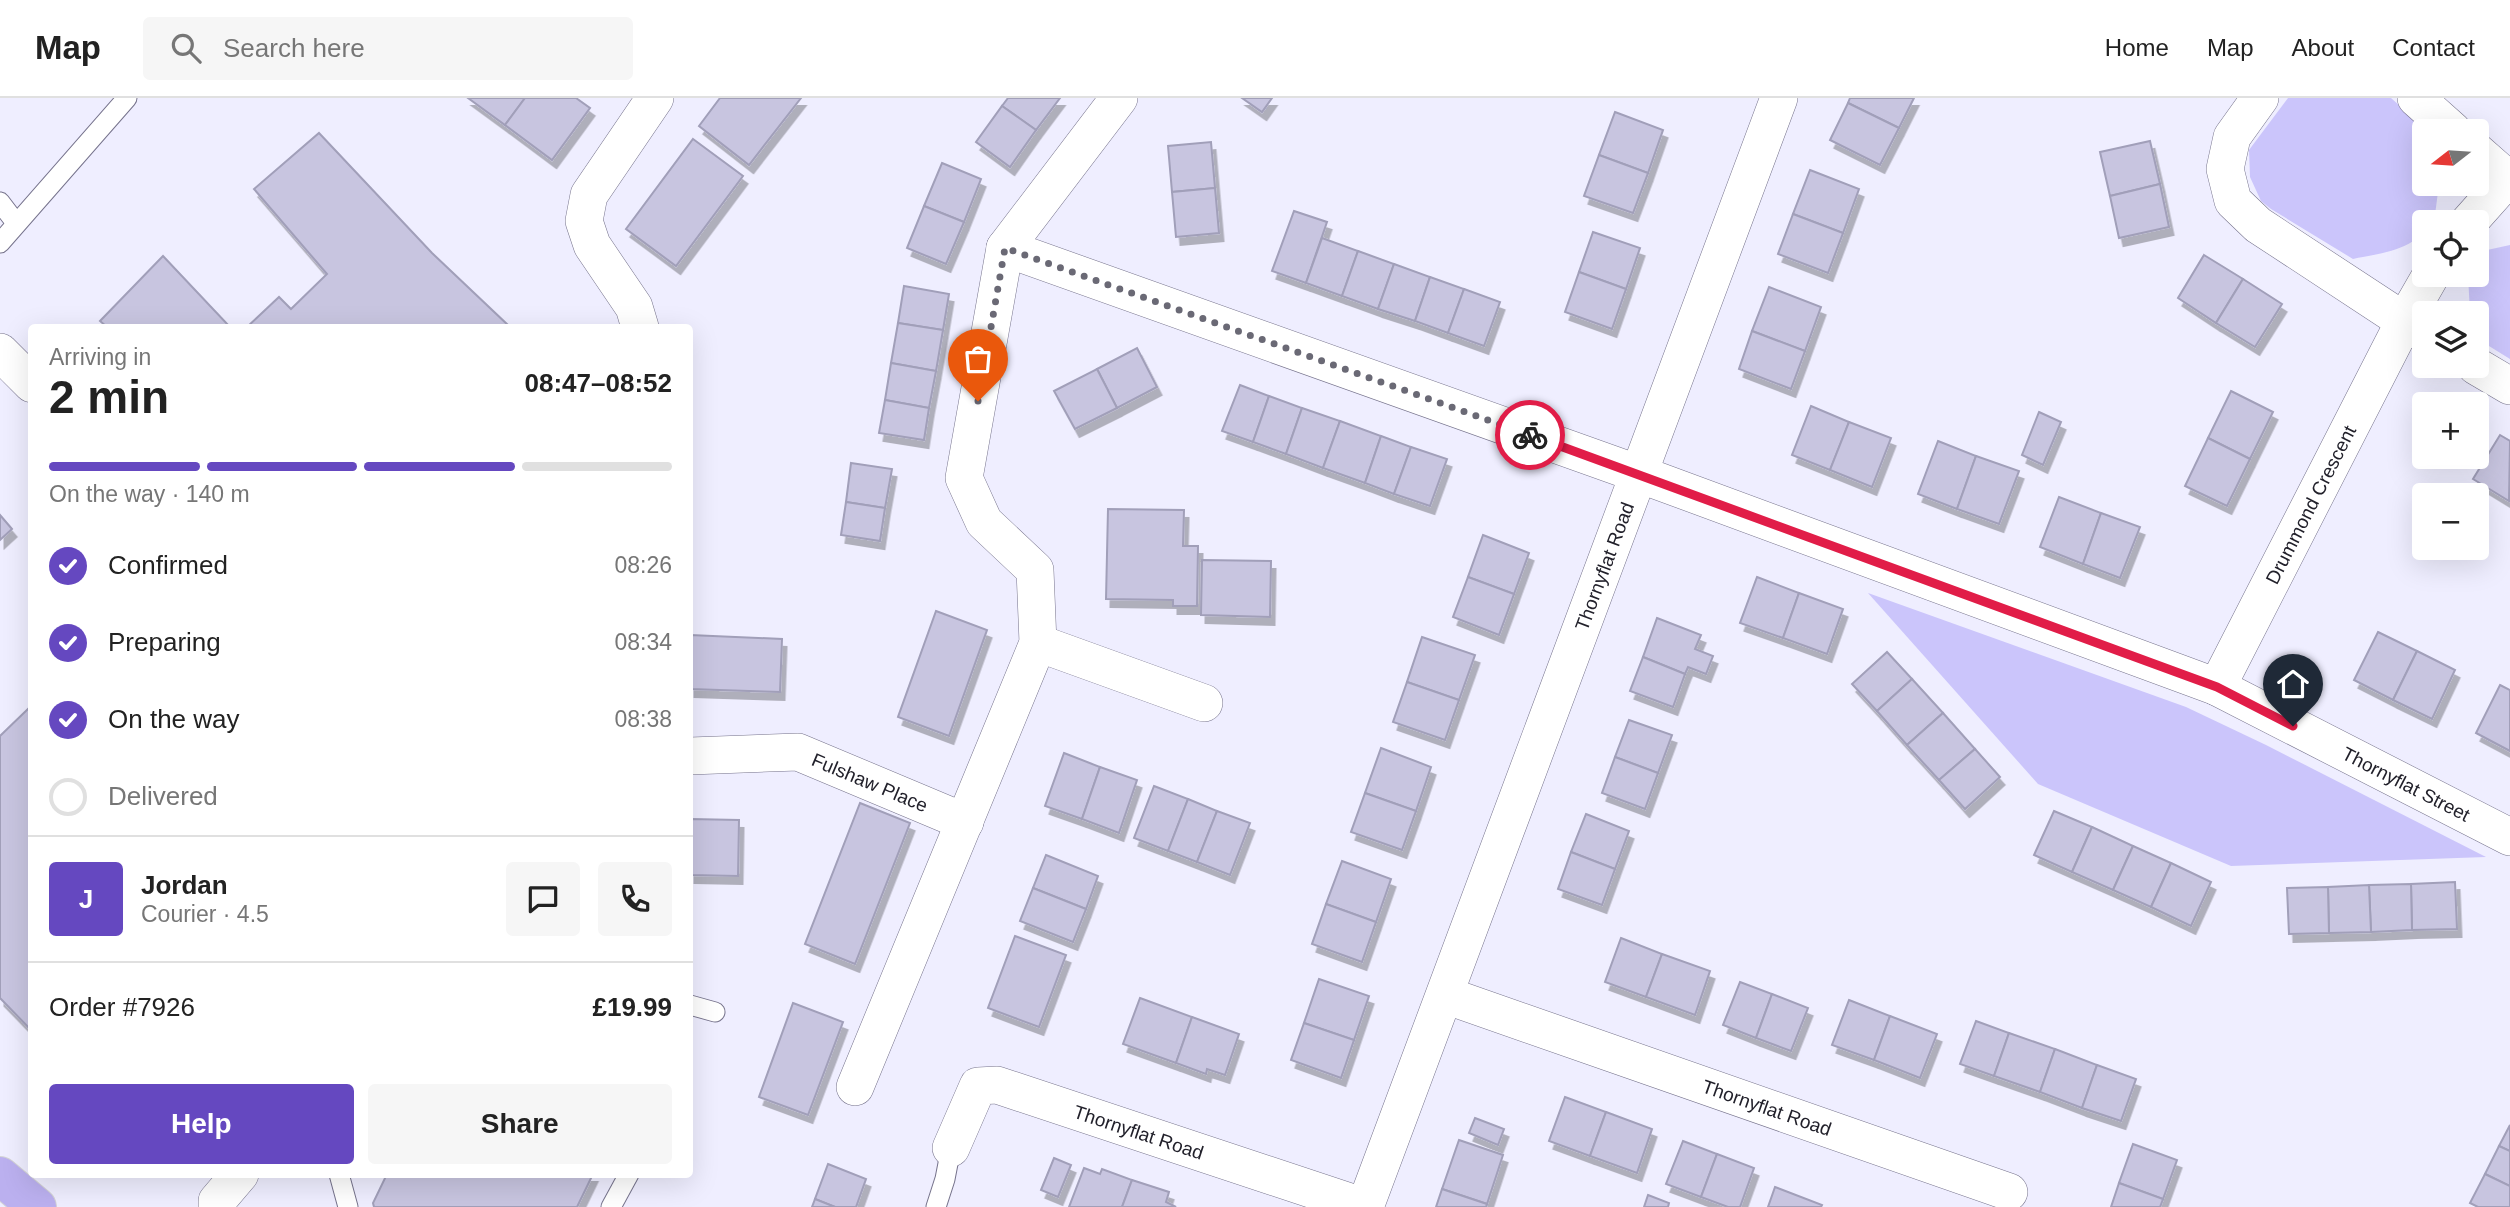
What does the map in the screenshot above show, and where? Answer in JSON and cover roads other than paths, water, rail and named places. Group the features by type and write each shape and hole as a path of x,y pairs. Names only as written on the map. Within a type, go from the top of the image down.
{"main road":[{"path":"0,1176 37,1207"}],"street":[{"path":"639,324 634,307 592,245 584,222 589,195 655,98"},
{"path":"855,1087 1038,643 1035,570 984,523 964,478 1005,248 1119,98"},
{"name":"Thornyflat Road","path":"951,1148 978,1086 997,1085 1365,1207 1779,98"},
{"path":"2259,98 2232,137 2225,169 2232,201 2258,225 2412,327"},
{"path":"2416,98 2440,119"},
{"path":"2480,210 2509,179 2489,163"},
{"name":"Thornyflat Street","path":"1005,248 1639,474 2217,687 2510,837"},
{"name":"Drummond Crescent","path":"2217,687 2412,332"},
{"path":"0,352 28,380"},
{"path":"2489,374 2510,386"},
{"path":"1038,643 1204,703"},
{"name":"Fulshaw Place","path":"693,755 798,752 965,822"},
{"name":"Thornyflat Road","path":"1446,995 2009,1192"}],"lane":[{"path":"0,243 127,98"},
{"path":"0,202 16,223"},
{"path":"693,1006 715,1012"},
{"path":"936,1207 946,1179 951,1148"},
{"path":"340,1178 348,1207"},
{"path":"611,1207 627,1178"}]}
